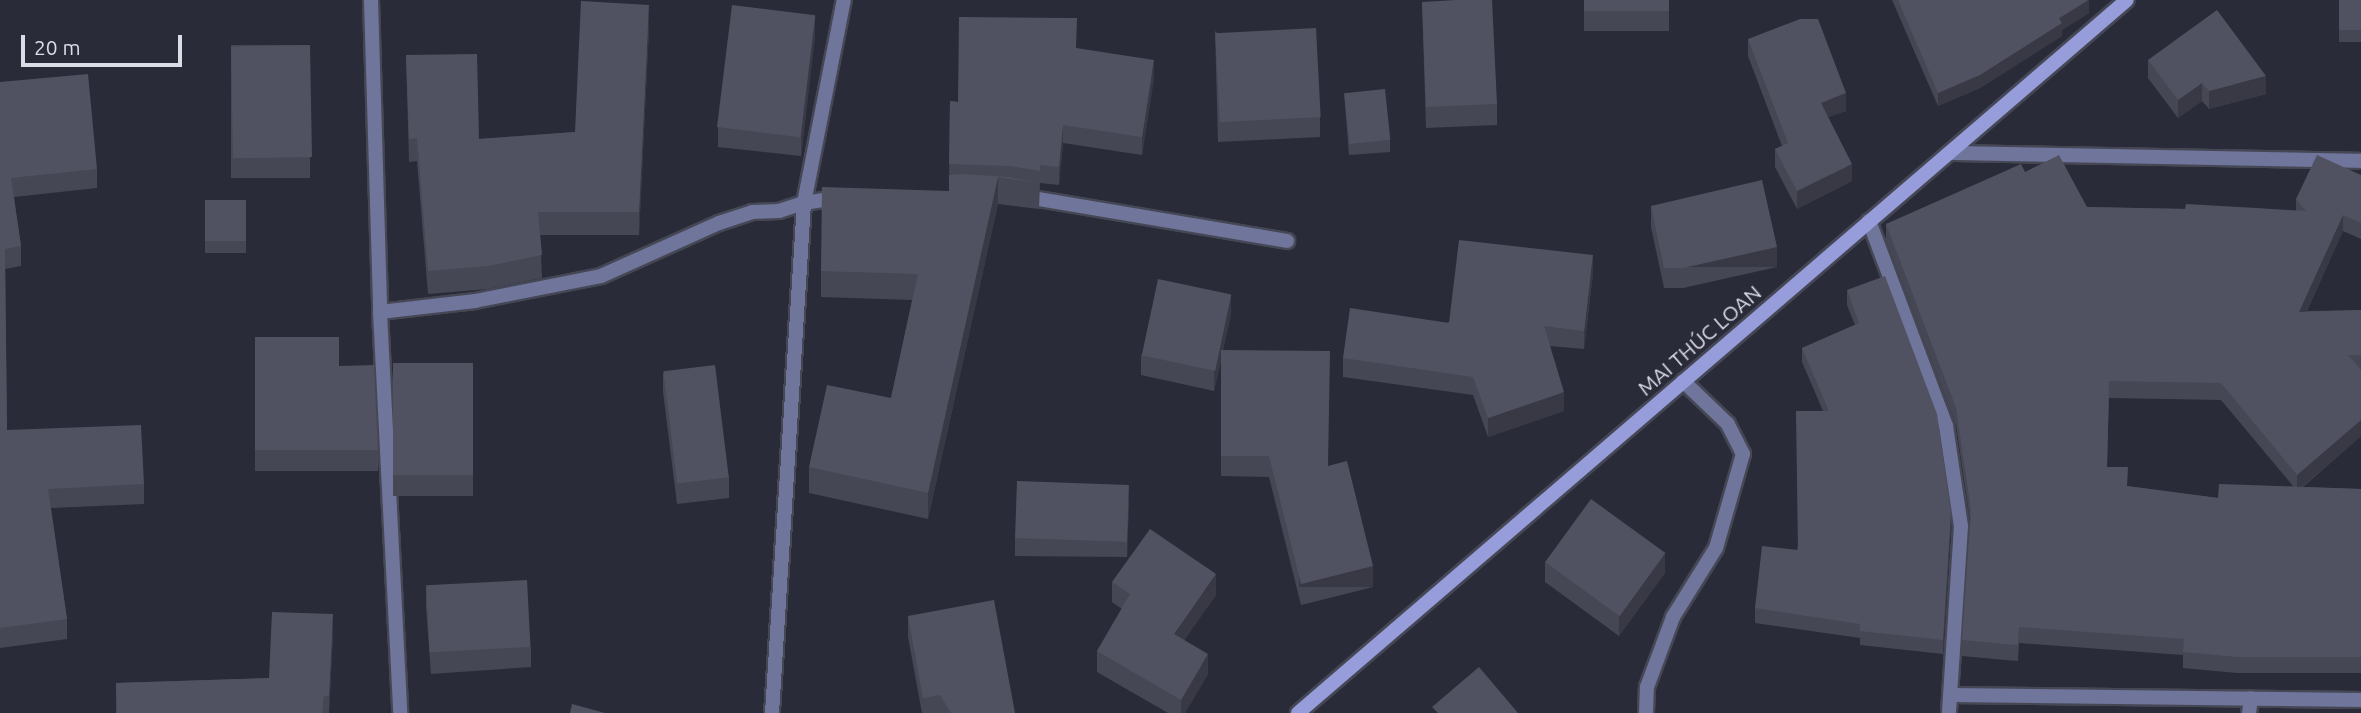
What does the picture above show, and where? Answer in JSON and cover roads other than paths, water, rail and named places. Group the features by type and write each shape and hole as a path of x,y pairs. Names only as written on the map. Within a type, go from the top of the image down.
{"main road":[{"name":"MAI THÚC LOAN","path":"1298,713 2127,0"}],"street":[{"path":"371,0 380,312 400,713"},
{"path":"772,713 804,203 844,0"},
{"path":"1949,153 2361,161"},
{"path":"1010,194 1287,241"},
{"path":"380,312 475,301 601,276 719,223 752,212 779,211 804,203 856,195"},
{"path":"1869,221 1946,426 1961,526 1949,713"},
{"path":"1646,713 1647,687 1673,617 1716,548 1743,454 1728,424 1683,381"},
{"path":"1951,695 2361,700"},
{"path":"2249,713 2251,698"}]}
